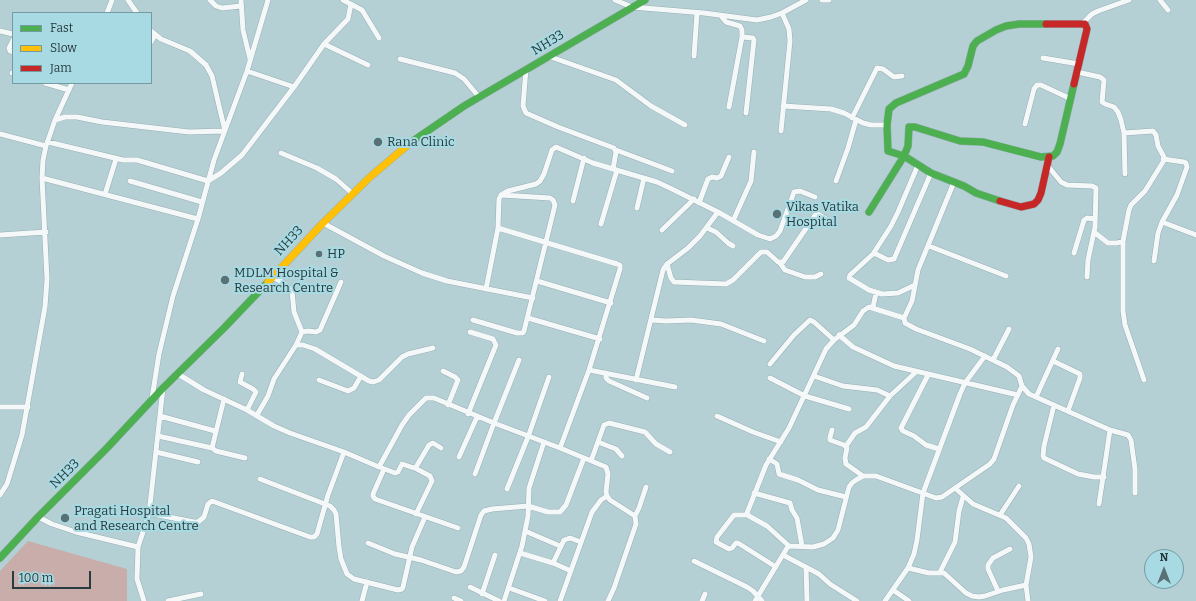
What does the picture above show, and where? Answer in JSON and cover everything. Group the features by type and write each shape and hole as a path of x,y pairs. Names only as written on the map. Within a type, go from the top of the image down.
{"main road":[{"name":"NH33","path":"0,558 38,517 272,277 323,222 409,144 445,118 479,97 645,0"},
{"path":"1019,24 1086,24 1087,29 1079,64 1060,144 1057,152 1048,161 1041,193 1038,200 1034,204 1021,207 976,193 964,186 931,173 904,156 888,151 887,125 890,107 896,103 964,74 968,66 973,46 977,41 996,30 1006,26 1019,24"},
{"path":"869,212 904,156 908,146 908,129 912,127 960,141 983,142 1041,157 1048,161"}],"street":[{"path":"107,12 112,0"},
{"path":"128,0 136,12"},
{"path":"210,0 216,6 222,8 241,6"},
{"path":"241,0 243,30 251,60"},
{"path":"152,401 165,327 173,296 198,219 208,181 251,60 268,0"},
{"path":"343,0 362,10 379,38"},
{"path":"615,0 632,7 757,20 782,13 806,0"},
{"path":"822,0 829,0"},
{"path":"1083,23 1092,14 1129,0"},
{"path":"1160,0 1168,10"},
{"path":"0,134 116,159 127,161 137,160 208,181 221,173 242,156 324,44 348,18 351,4"},
{"path":"694,56 697,13"},
{"path":"781,131 790,35 782,13"},
{"path":"721,16 726,22 740,26 742,30 729,107"},
{"path":"0,31 12,34"},
{"path":"153,33 161,39 190,52 206,65 212,76 225,131"},
{"path":"742,37 753,38 754,40 746,113"},
{"path":"12,42 9,50 12,52"},
{"path":"324,44 368,65"},
{"path":"548,56 616,80 651,106 685,124"},
{"path":"1042,58 1079,64"},
{"path":"400,59 455,73 464,79 479,97"},
{"path":"836,181 848,148 854,119 876,68 883,68 894,77 902,76"},
{"path":"526,69 524,106 524,110 526,112 558,127 672,171"},
{"path":"247,71 294,87"},
{"path":"1077,72 1103,78 1105,83 1102,102 1103,104 1114,106 1122,120 1124,133 1125,174"},
{"path":"48,84 69,90"},
{"path":"0,495 7,484 14,465 22,435 45,307 47,280 46,232 42,178 43,160 55,120 72,84"},
{"path":"1025,124 1034,89 1037,85 1041,85 1071,99"},
{"path":"784,106 831,109 871,125 887,125"},
{"path":"55,120 65,117 77,117 102,122 189,132 225,131"},
{"path":"1124,133 1153,131 1156,135 1158,146 1164,159 1146,191 1131,205 1123,241 1123,311 1125,325 1144,380"},
{"path":"486,289 498,228 499,199 501,195 508,191 536,184 540,181 543,178 554,148 559,148 615,170 667,186 718,212 758,235 770,238 776,236 780,231 794,192 800,191 815,197"},
{"path":"601,224 615,170 616,150"},
{"path":"733,221 751,182 754,152"},
{"path":"282,153 317,168 336,179 353,194"},
{"path":"699,202 708,179 721,176 729,156"},
{"path":"572,201 584,158"},
{"path":"105,194 116,159"},
{"path":"1154,261 1157,240 1162,222 1177,195 1187,167 1186,163 1184,162 1164,159"},
{"path":"1048,161 1061,182 1067,185 1096,188 1094,232 1088,260 1087,277"},
{"path":"915,285 898,293 876,293 849,278 855,270 873,254 895,219 918,165"},
{"path":"873,254 892,261 894,259 931,173"},
{"path":"42,178 198,219"},
{"path":"636,208 644,178"},
{"path":"130,181 202,202"},
{"path":"954,182 918,270 912,301 904,318 905,323 909,326 985,356 1014,371 1019,376 1022,386 1029,394 1110,430 1128,435 1131,440 1135,460 1135,493"},
{"path":"473,320 520,333 524,331 555,205 553,200 545,198 501,195"},
{"path":"662,230 694,200"},
{"path":"636,380 652,320 663,270 667,264 688,248 707,228 718,212"},
{"path":"780,263 783,262 816,214 834,224"},
{"path":"1074,253 1084,220 1087,218 1095,219"},
{"path":"323,222 403,266 447,281 533,298"},
{"path":"1162,222 1196,235"},
{"path":"498,228 620,265 620,272 600,339 560,448"},
{"path":"707,228 716,232 728,244 734,246"},
{"path":"0,235 46,232"},
{"path":"1094,232 1108,243 1123,241"},
{"path":"929,246 1006,276"},
{"path":"667,264 670,278 674,282 726,284 734,280 761,252 767,252 780,263 785,270 810,277 821,274"},
{"path":"257,415 268,396 274,379 296,345 302,332 294,312 292,291 284,283 272,277"},
{"path":"537,281 610,303"},
{"path":"302,332 316,332 320,330 341,282"},
{"path":"873,307 876,293"},
{"path":"747,515 747,511 754,493 769,459 781,442 792,422 826,349 839,335 854,325 866,308 873,307 904,318"},
{"path":"528,318 600,339"},
{"path":"652,320 691,320 721,324 764,341"},
{"path":"770,364 794,335 810,320 834,340"},
{"path":"993,360 1009,329"},
{"path":"468,414 496,345 493,339 470,332"},
{"path":"839,335 853,347 894,366 1018,395"},
{"path":"296,345 303,345 315,349 369,381 376,381 402,357 408,354 433,348"},
{"path":"1036,397 1058,349"},
{"path":"885,601 908,568 914,554 923,493 965,383 985,356"},
{"path":"475,474 518,360"},
{"path":"1053,361 1080,374 1080,378 1068,411"},
{"path":"589,370 675,387"},
{"path":"443,371 458,380 448,405"},
{"path":"863,476 846,464 846,446 855,433 866,427 890,396 916,372"},
{"path":"606,373 606,378 609,381 647,398"},
{"path":"178,374 204,390 257,415 290,434 344,452 395,473 398,472 402,464 415,468 430,476 432,481 416,514"},
{"path":"242,374 240,382 253,388 256,392 247,410"},
{"path":"928,375 901,428 903,432 914,436 926,445 939,449"},
{"path":"319,380 348,391 354,388 361,376"},
{"path":"814,376 844,386 877,390 890,396"},
{"path":"507,489 528,437 548,378"},
{"path":"770,378 805,396 849,409"},
{"path":"776,567 738,543 729,549 716,542 716,537 734,515 747,515 767,526 789,546 812,547 824,544 833,538 838,530 846,497 852,483 863,476 876,476 936,498 942,497 985,468 994,459 1011,411 1022,386"},
{"path":"144,601 137,579 138,547 148,513 163,388"},
{"path":"458,528 373,498 381,468 402,425 423,400 430,398 602,465 608,469 607,496 610,500 635,516"},
{"path":"212,448 224,399"},
{"path":"1054,405 1044,446 1044,458 1078,474 1090,477 1104,477"},
{"path":"0,407 28,407"},
{"path":"160,416 216,431"},
{"path":"716,416 752,432 781,442"},
{"path":"459,457 477,417"},
{"path":"591,461 604,425 609,423 645,432 656,444 670,452"},
{"path":"832,430 830,440 846,446"},
{"path":"1099,504 1110,430"},
{"path":"158,436 212,448 216,451 245,458"},
{"path":"504,601 520,554 525,531 529,488 544,442"},
{"path":"598,442 616,449 622,456"},
{"path":"415,468 429,445 433,443 441,448"},
{"path":"156,452 198,462"},
{"path":"148,513 198,522 204,517 208,504 212,501 312,538 317,534 344,452"},
{"path":"368,543 391,553 432,563 456,572 461,572 473,543 481,515 484,512 492,509 528,506 554,513 560,512 564,509 584,458"},
{"path":"769,459 777,464 779,474 798,480 818,490 846,497"},
{"path":"260,478 301,496 326,504 334,510 336,514 341,559 347,574 354,579 398,590 402,589 412,547 425,517"},
{"path":"1000,515 1018,486"},
{"path":"608,601 636,524 635,516 646,487"},
{"path":"955,488 963,497 973,504 1000,515 1015,526 1029,544 1031,557 1026,585 1028,601"},
{"path":"754,493 790,503 797,518 802,546"},
{"path":"560,601 592,512 601,500 607,496"},
{"path":"940,572 955,542 959,511 963,497"},
{"path":"38,517 52,524 76,532 138,547"},
{"path":"525,531 560,546"},
{"path":"553,563 560,546 566,538 581,542"},
{"path":"757,599 789,546"},
{"path":"998,591 988,569 988,564 993,558 1010,549"},
{"path":"520,554 553,563 571,571"},
{"path":"482,594 495,555"},
{"path":"783,555 819,574 830,584 857,601"},
{"path":"694,561 747,587 757,599 762,601"},
{"path":"806,567 806,601"},
{"path":"908,568 929,573 940,572 947,574 959,588 972,596 978,597 1026,585"},
{"path":"362,601 367,582"},
{"path":"470,587 499,601"},
{"path":"509,588 546,601"},
{"path":"893,590 909,601"},
{"path":"168,601 201,594"},
{"path":"702,601 705,594"},
{"path":"454,598 461,601"}],"shaded area":[{"path":"28,541 127,569 127,601 0,601 0,571"}],"traffic: fast":[{"path":"410,143 464,106 645,0"},
{"path":"1000,201 976,193 964,186 931,173 904,156 888,151 887,125 889,109 896,103 964,74 968,66 973,46 977,41 996,30 1006,26 1019,24 1046,24"},
{"path":"869,212 904,156 908,146 909,127 915,127 960,141 983,142 1041,157 1053,156 1057,152 1060,144 1074,84"},
{"path":"0,558 163,388 268,282"}],"traffic: slow":[{"path":"268,282 323,223 370,177 410,143"}],"traffic: jam":[{"path":"1046,24 1085,24 1087,29 1074,84"},
{"path":"1000,201 1021,207 1034,204 1038,200 1041,193 1049,157"}],"place":[{"name":"Rana Clinic","path":"378,142"},
{"name":"Vikas Vatika Hospital","path":"777,214"},
{"name":"HP","path":"319,254"},
{"name":"MDLM Hospital & Research Centre","path":"225,280"},
{"name":"Pragati Hospital and Research Centre","path":"65,518"}]}
